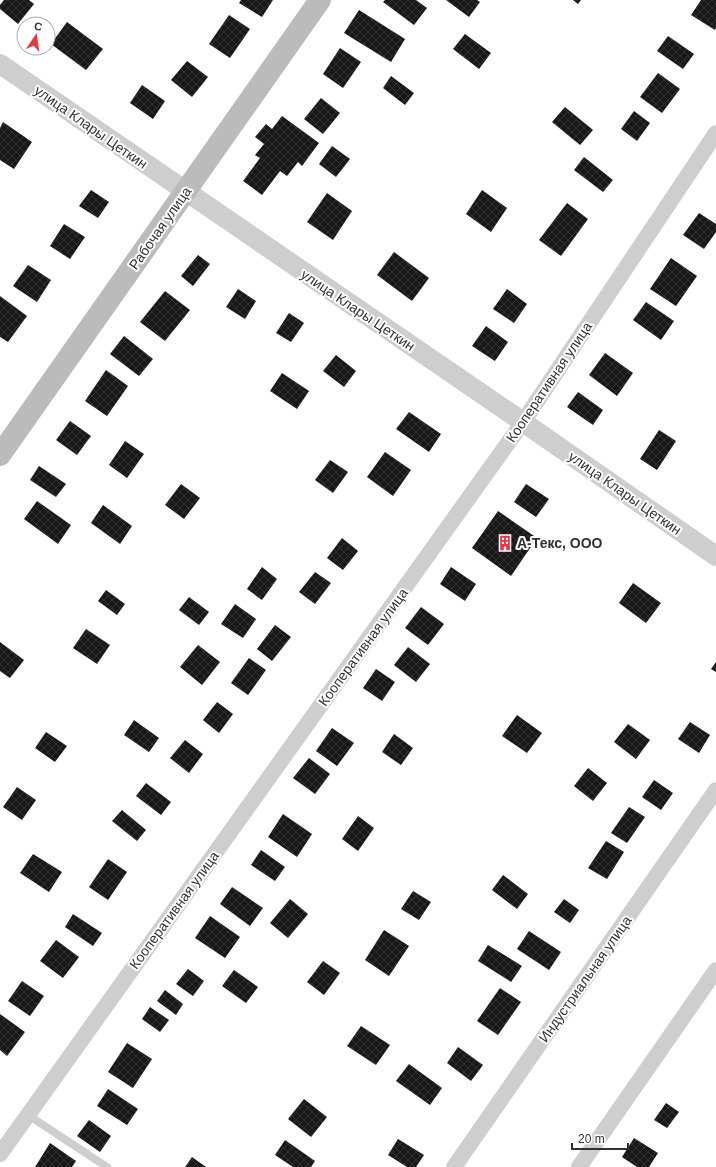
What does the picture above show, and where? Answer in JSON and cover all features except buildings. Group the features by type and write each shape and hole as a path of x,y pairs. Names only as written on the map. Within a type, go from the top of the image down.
{"main road":[{"name":"Рабочая улица","path":"0,455 320,0"}],"street":[{"name":"улица Клары Цеткин","path":"0,64 716,556"},
{"name":"Кооперативная улица","path":"0,1154 523,422 716,133"},
{"name":"Индустриальная улица","path":"454,1167 716,790"},
{"path":"579,1167 716,970"}],"lane":[{"path":"28,1115 107,1167"}],"place":[{"name":"А-Текс, ООО","path":"505,543"}]}
